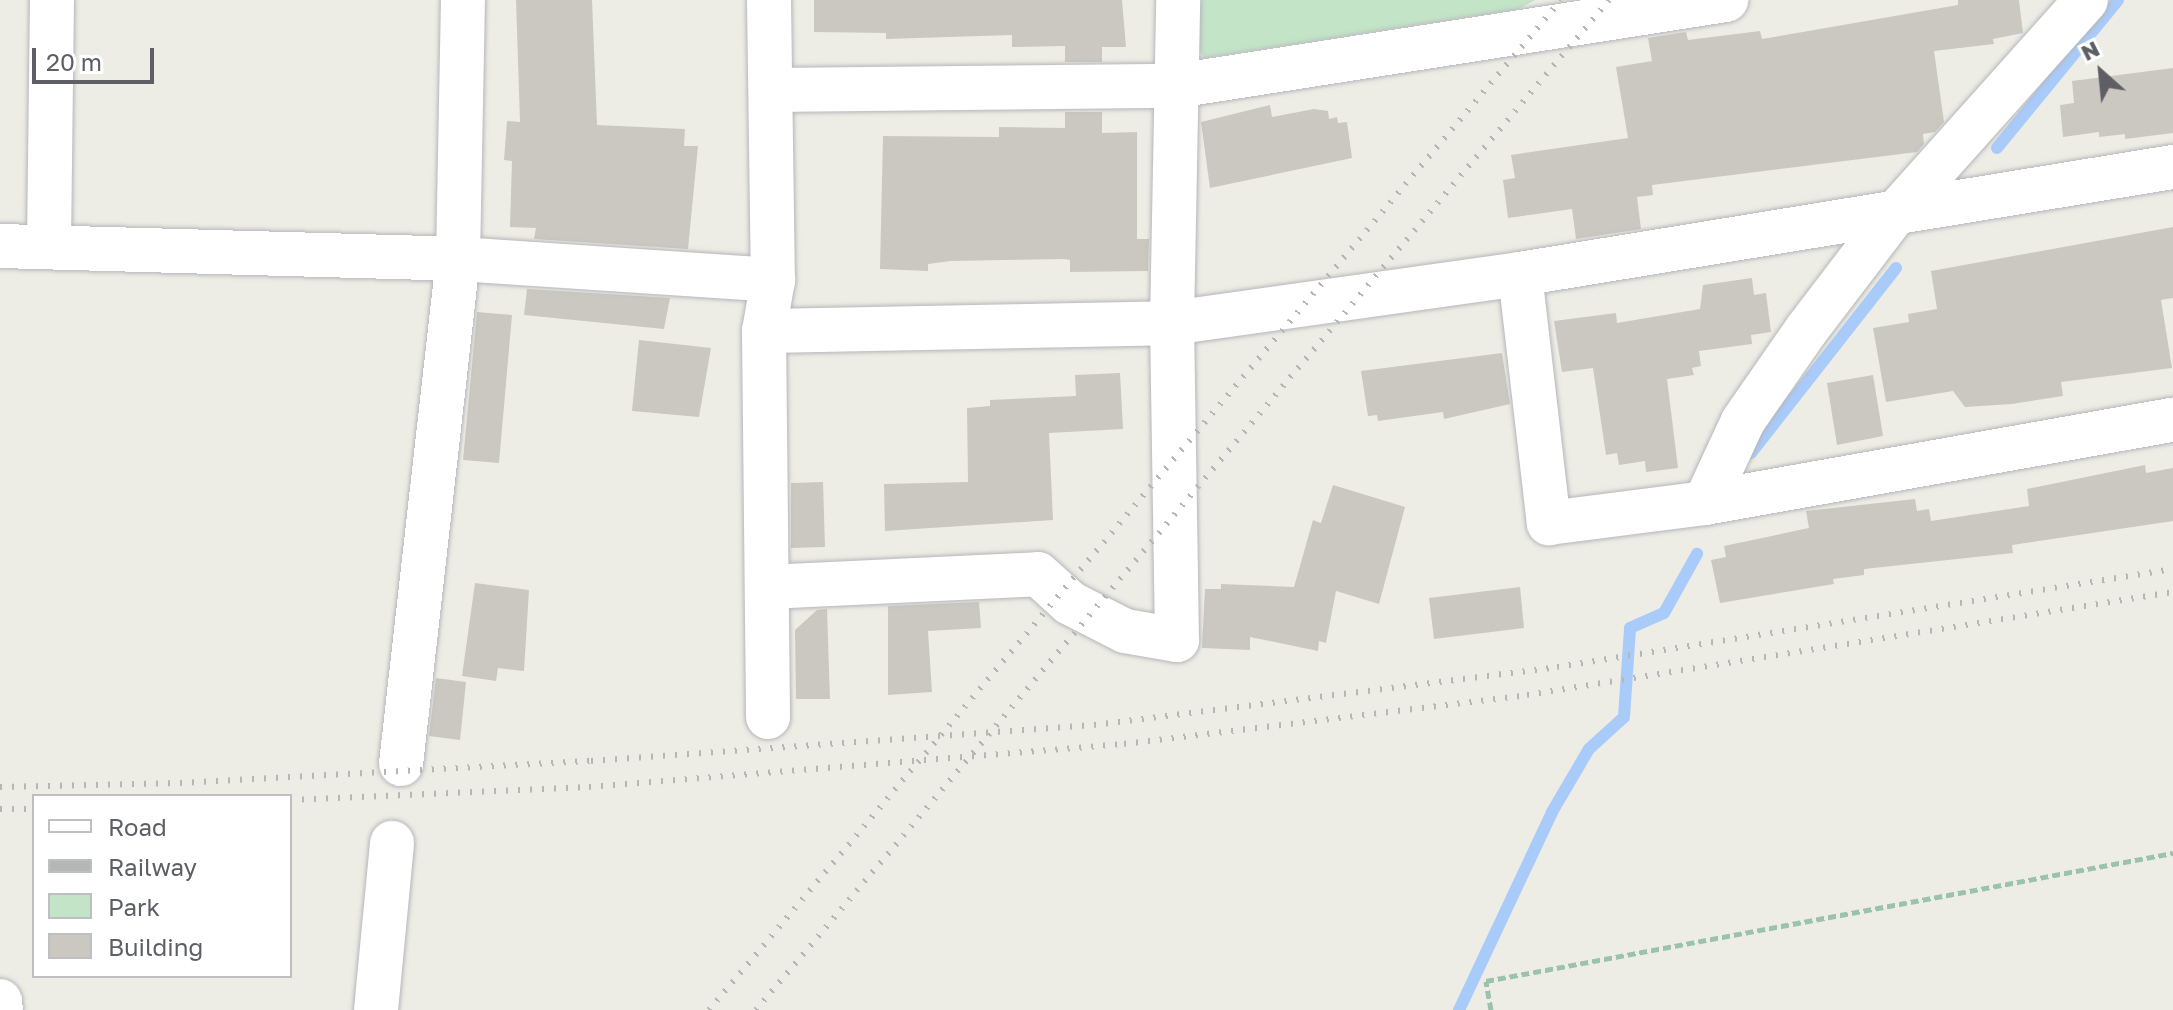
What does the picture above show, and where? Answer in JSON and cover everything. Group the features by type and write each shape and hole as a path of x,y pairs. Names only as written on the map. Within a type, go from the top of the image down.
{"street":[{"path":"49,244 52,0"},
{"path":"401,764 458,259 463,0"},
{"path":"768,717 764,331 773,280 769,0"},
{"path":"767,587 1038,574 1070,603 1125,631 1177,640 1172,323 1178,0"},
{"path":"771,90 1176,86 1726,0"},
{"path":"1705,503 1743,421 1894,215 2086,0"},
{"path":"764,331 1172,323 1520,274 2173,167"},
{"path":"0,246 49,244 458,259 773,280"},
{"path":"1520,274 1549,523 1705,503 2173,420"},
{"path":"376,1010 392,843"},
{"path":"0,1001 1,1010"}],"path":[{"path":"1491,1010 1486,981 2173,853"}],"green space":[{"path":"1194,0 1535,0 1519,9 1204,58 1194,40"}],"building":[{"path":"516,0 592,0 597,125 685,129 684,146 698,146 688,249 534,239 536,228 510,227 512,161 504,160 507,121 520,122"},
{"path":"814,0 1122,0 1126,47 1102,47 1102,62 1065,62 1065,46 1012,47 1012,35 886,39 886,33 814,32"},
{"path":"1958,0 2019,0 2023,33 1993,39 1994,44 1934,51 1944,122 1935,132 1923,134 1924,144 1917,152 1652,185 1653,195 1637,197 1641,229 1576,239 1572,209 1508,218 1503,180 1515,178 1511,155 1628,138 1616,67 1652,61 1648,38 1686,32 1688,40 1760,31 1762,39 1958,5"},
{"path":"2173,68 2173,133 2125,139 2125,134 2099,137 2099,132 2063,137 2060,105 2074,103 2072,81"},
{"path":"1270,105 1272,117 1314,109 1328,111 1329,119 1337,117 1338,123 1347,122 1352,158 1210,188 1201,122"},
{"path":"1065,112 1102,112 1102,133 1137,132 1137,239 1149,239 1148,271 1070,272 1070,260 1064,259 951,261 928,264 928,271 880,269 883,136 999,137 999,127 1065,128"},
{"path":"2173,227 2173,298 2161,300 2172,368 2061,382 2063,396 2012,404 1965,407 1953,391 1886,402 1873,328 1909,322 1908,314 1937,309 1931,271"},
{"path":"1752,278 1754,295 1766,293 1771,332 1751,335 1752,344 1699,351 1701,366 1692,368 1694,375 1667,379 1678,468 1646,472 1645,461 1619,465 1617,453 1606,455 1593,368 1562,372 1554,321 1616,313 1617,323 1700,309 1703,285"},
{"path":"527,289 670,298 664,329 524,315"},
{"path":"477,312 512,315 499,463 463,460"},
{"path":"639,340 711,348 699,417 632,411"},
{"path":"1502,353 1510,404 1444,419 1443,412 1378,421 1377,415 1368,416 1361,371"},
{"path":"1120,373 1123,429 1049,433 1053,520 885,531 884,484 968,482 967,408 990,406 990,400 1076,396 1075,375"},
{"path":"1873,375 1883,436 1837,445 1827,383"},
{"path":"2145,465 2146,473 2173,468 2173,521 2012,545 2013,553 1864,569 1864,575 1833,579 1834,584 1720,603 1711,560 1726,557 1724,546 1809,528 1806,511 1915,499 1917,511 1929,509 1931,521 2029,506 2027,489"},
{"path":"823,482 825,547 791,548 791,483"},
{"path":"1333,485 1405,507 1379,604 1336,591 1326,643 1319,641 1318,651 1250,637 1250,650 1202,648 1205,589 1221,589 1221,584 1294,587 1313,520 1321,523"},
{"path":"475,583 529,590 524,671 498,668 496,681 462,676"},
{"path":"1520,587 1524,628 1434,639 1429,598"},
{"path":"979,602 981,628 928,631 932,692 888,695 888,606"},
{"path":"827,609 830,699 796,699 795,630 817,610"},
{"path":"436,678 466,682 460,740 429,736"}],"waterway":[{"path":"1997,148 2118,0"},
{"path":"1751,453 1896,268"},
{"path":"1459,1010 1552,812 1589,749 1624,717 1630,628 1664,613 1697,554"}],"railway":[{"path":"709,1010 1561,0"},
{"path":"756,1010 1609,0"},
{"path":"0,787 180,783 591,761 1094,725 1557,667 2173,569"},
{"path":"292,800 589,787 1124,744 1527,695 2173,592"},
{"path":"0,809 32,809"}]}
